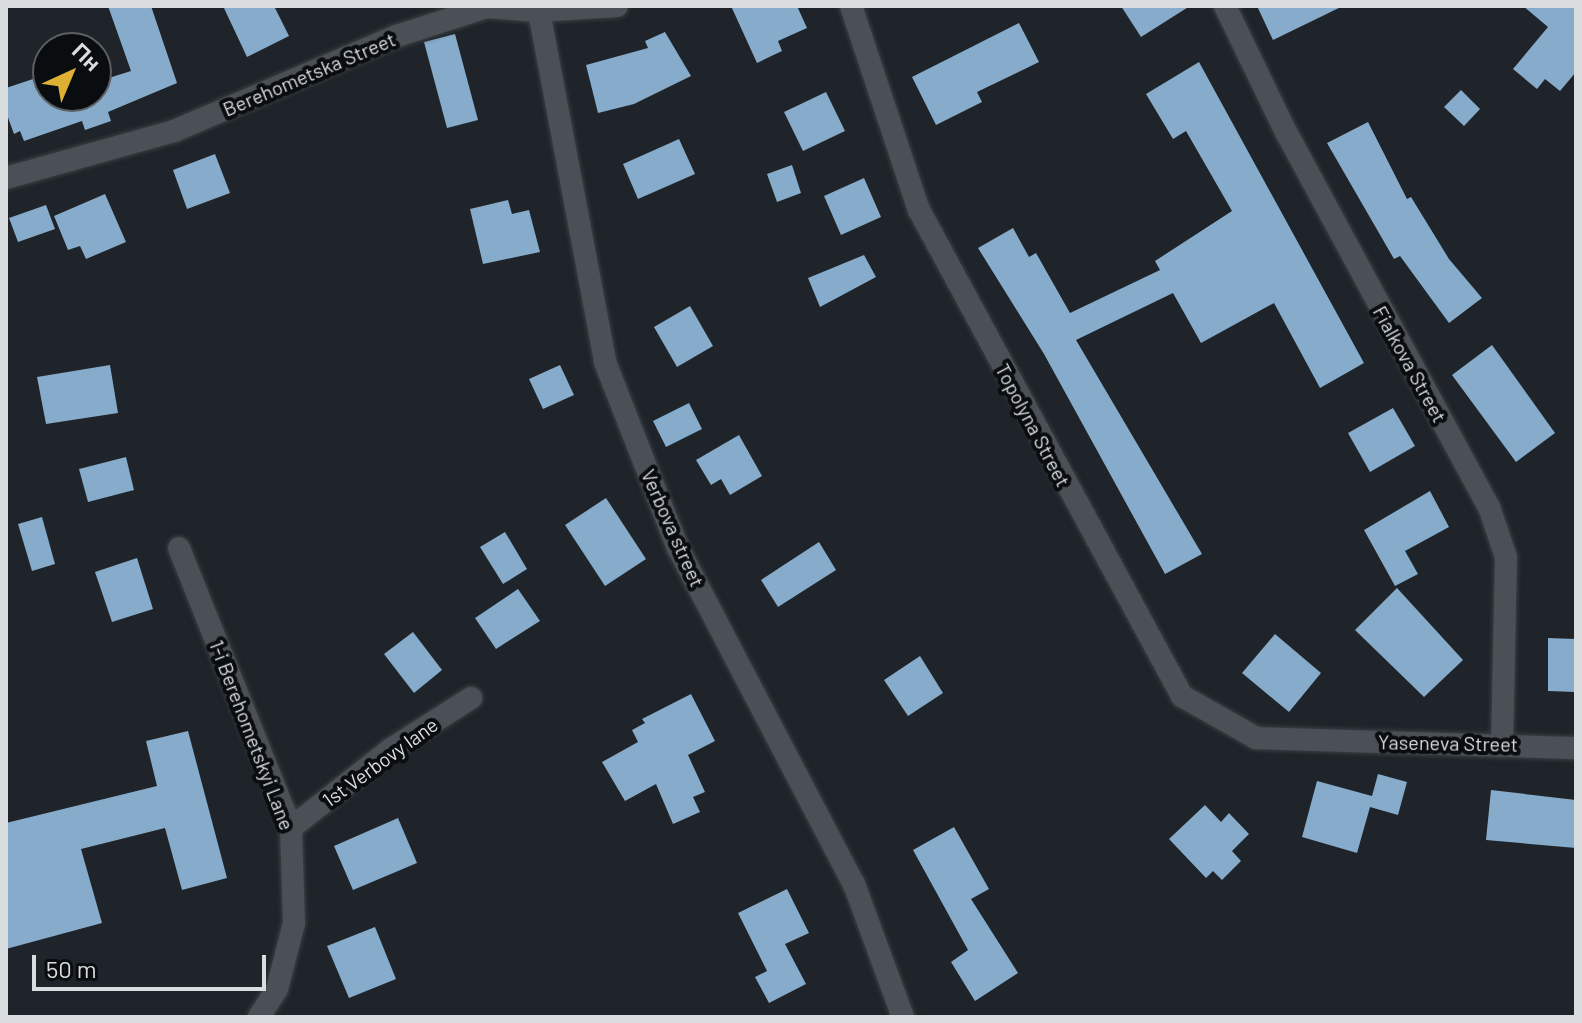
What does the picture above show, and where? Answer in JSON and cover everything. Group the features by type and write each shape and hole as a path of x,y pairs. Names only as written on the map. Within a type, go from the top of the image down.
{"street":[{"name":"Berehometska Street","path":"6,178 174,131 397,36 487,7 617,6"},
{"name":"Topolyna Street","path":"851,6 919,210 1182,696 1256,738 1319,741"},
{"name":"Fialkova Street","path":"1225,6 1286,132 1489,507 1506,557 1502,743"},
{"name":"Verbova street","path":"538,8 605,362 678,548 854,884 903,1017"},
{"name":"1-i Berehometskyi Lane","path":"179,548 291,828 294,923 277,989 259,1017"},
{"name":"1st Verbovy lane","path":"291,828 391,749 471,698"},
{"name":"Yaseneva Street","path":"1319,741 1502,743 1576,748"}],"building":[{"path":"108,6 151,6 177,83 112,110 112,77 131,71"},
{"path":"223,6 274,6 289,36 247,57"},
{"path":"731,6 797,6 807,28 778,41 782,51 757,63"},
{"path":"1121,6 1190,6 1141,37"},
{"path":"1257,6 1343,6 1273,40"},
{"path":"1523,6 1576,6 1576,72 1560,91 1545,79 1537,89 1513,69 1548,27"},
{"path":"1019,23 1039,62 977,92 982,102 936,125 912,77"},
{"path":"665,32 691,76 634,104 598,113 586,65 648,48 645,41"},
{"path":"455,34 478,120 447,128 424,42"},
{"path":"1199,62 1364,363 1320,388 1274,303 1201,343 1173,293 1076,340 1202,554 1165,574 1044,354 978,248 1013,228 1029,257 1036,253 1070,313 1160,270 1155,261 1232,211 1186,131 1173,139 1146,94"},
{"path":"32,79 32,112 108,112 111,121 85,130 82,121 24,141 20,131 14,134 6,112 6,88"},
{"path":"1461,90 1480,109 1464,126 1444,107"},
{"path":"826,92 845,131 803,151 784,112"},
{"path":"1368,122 1407,199 1411,197 1449,259 1482,298 1449,323 1400,256 1394,259 1327,143"},
{"path":"679,139 695,174 638,199 623,164"},
{"path":"215,154 230,193 187,209 173,170"},
{"path":"792,165 801,193 777,202 767,174"},
{"path":"864,178 881,217 841,235 824,196"},
{"path":"105,194 126,242 86,259 80,246 68,250 54,216"},
{"path":"508,200 512,214 529,210 540,252 483,264 470,209"},
{"path":"46,205 55,229 18,242 9,218"},
{"path":"864,255 876,277 820,307 808,278"},
{"path":"690,306 713,346 677,367 654,327"},
{"path":"1492,345 1555,433 1516,462 1452,375"},
{"path":"110,365 118,413 46,424 37,377"},
{"path":"560,365 574,395 543,409 529,379"},
{"path":"689,403 702,429 666,447 653,421"},
{"path":"1393,408 1415,446 1370,472 1348,433"},
{"path":"739,435 762,476 730,495 721,479 711,485 696,460"},
{"path":"126,457 134,490 88,502 79,469"},
{"path":"1430,491 1449,527 1405,551 1418,574 1395,586 1364,530"},
{"path":"606,498 646,559 605,586 565,525"},
{"path":"42,517 55,564 32,571 18,524"},
{"path":"505,532 527,569 503,584 480,547"},
{"path":"819,542 836,570 778,607 761,580"},
{"path":"137,558 153,609 112,622 95,572"},
{"path":"1397,588 1463,660 1424,697 1355,630"},
{"path":"518,589 540,621 496,649 475,618"},
{"path":"413,632 442,670 414,693 384,654"},
{"path":"1275,634 1321,673 1289,712 1242,673"},
{"path":"1548,638 1576,639 1576,692 1548,691"},
{"path":"920,656 943,693 908,716 884,680"},
{"path":"691,694 715,741 688,755 705,792 693,797 700,812 673,824 656,784 625,801 602,762 638,742 632,730 645,723 642,719"},
{"path":"188,731 227,878 182,890 165,828 81,849 102,923 6,949 6,823 157,786 146,741"},
{"path":"1378,774 1407,782 1398,815 1370,807 1357,853 1302,837 1317,781 1372,796"},
{"path":"1491,790 1576,800 1576,848 1486,840"},
{"path":"1205,805 1221,822 1229,813 1249,834 1232,851 1241,861 1222,880 1213,871 1206,878 1169,839"},
{"path":"398,818 417,863 353,890 334,846"},
{"path":"954,827 989,889 971,899 1018,973 975,1001 951,962 968,950 913,850"},
{"path":"787,889 809,933 785,944 806,984 769,1003 755,977 767,971 738,913"},
{"path":"375,927 396,979 349,998 327,946"}]}
